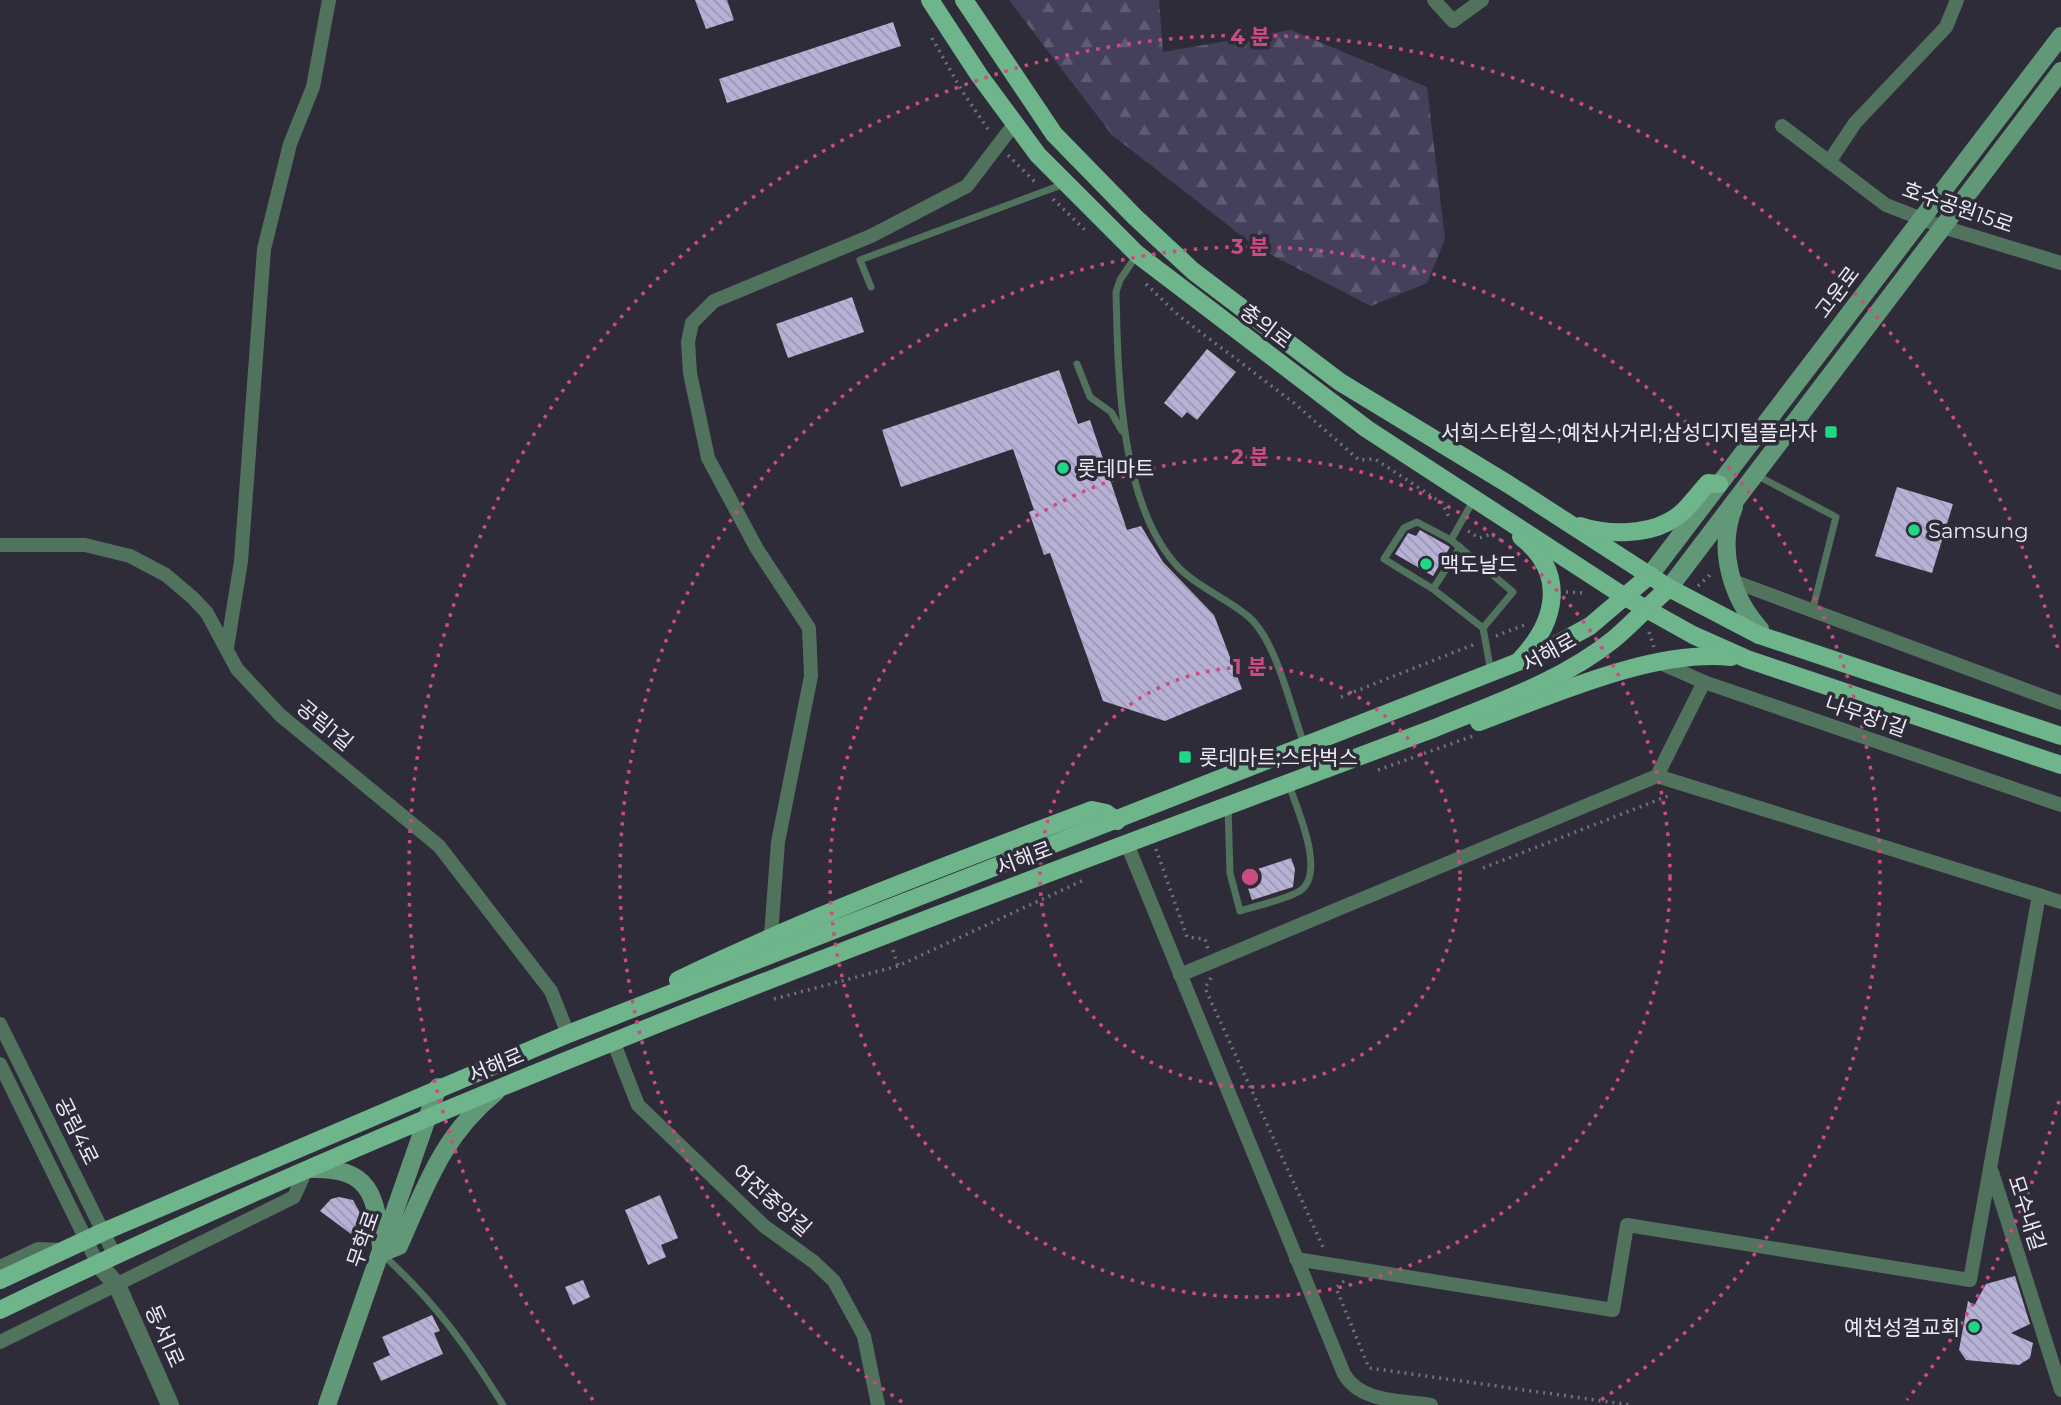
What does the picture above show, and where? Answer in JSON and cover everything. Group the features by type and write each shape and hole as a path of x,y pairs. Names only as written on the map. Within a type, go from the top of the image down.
{"main road":[{"name":"충의로","path":"930,0 979,75 1038,155 1132,261 1356,421 1646,609"},
{"name":"충의로","path":"964,0 1055,134 1135,217 1193,271 1340,382 1508,484 1669,588"},
{"name":"고운로","path":"1650,575 2061,36"},
{"path":"2061,71 1669,588 1759,635 2061,736"},
{"path":"1559,517 1597,530 1652,528 1677,516 1708,483 1719,484 1726,496 1738,496"},
{"path":"1508,484 1512,492 1510,504 1494,511 1496,518 1541,556 1552,585 1551,609 1547,620 1528,652 1517,663 1528,666 1534,674 1525,691"},
{"path":"1738,496 1729,523 1726,548 1733,581 1750,618 1760,629 1759,635"},
{"name":"서해로","path":"0,1280 86,1239 438,1087 568,1034 1517,663 1575,636 1650,575"},
{"name":"서해로","path":"0,1311 307,1168 613,1041 1130,851 1227,806 1435,728 1525,691 1572,667 1628,626 1669,588"},
{"path":"1646,609 1697,637 1746,659 2061,765"},
{"path":"1746,659 1746,642 1759,635"},
{"path":"1435,728 1442,735 1622,672 1658,663 1704,656 1746,659"},
{"path":"568,1034 771,935 871,893 1091,810 1106,813 1117,821"},
{"name":"무학로","path":"327,1405 438,1087"},
{"path":"307,1168 337,1169 363,1182 373,1195 378,1212 382,1253 399,1246 434,1166 453,1135 476,1109 502,1087"}],"street":[{"path":"227,648 242,561 264,249 290,144 313,87 330,0"},
{"path":"1434,0 1452,21 1482,0"},
{"path":"1829,162 1855,122 1946,27 1956,0"},
{"path":"771,935 778,842 811,676 810,628 757,549 708,458 690,373 688,342 692,323 714,302 871,236 967,186 1015,123"},
{"name":"호수공원15로","path":"1782,126 1886,205 1943,227 2061,263"},
{"name":"공림1길","path":"0,545 85,545 130,556 166,575 193,598 207,613 237,670 280,715 325,755 439,846 551,991 568,1034"},
{"path":"1733,581 1812,613 2061,703"},
{"name":"나무장1길","path":"1658,663 1704,682 2061,805"},
{"path":"1180,975 1215,966 1657,776 1704,682"},
{"path":"1657,776 2061,902"},
{"path":"1130,851 1296,1259 1350,1383 1367,1395 1431,1405"},
{"path":"1296,1259 1613,1310 1627,1225 1970,1280 2039,895"},
{"name":"공림4로","path":"0,1024 115,1256"},
{"name":"여전중앙길","path":"613,1041 638,1105 764,1226 814,1262 834,1282 864,1336 878,1405"},
{"name":"공림4로","path":"0,1064 98,1264"},
{"path":"0,1342 294,1197 307,1168"},
{"name":"모수내길","path":"1990,1168 2061,1390"},
{"path":"0,1268 38,1249 61,1250"},
{"name":"동서1로","path":"115,1256 117,1285"},
{"name":"동서1로","path":"98,1264 117,1285 170,1405"}],"lane":[{"path":"871,287 860,260 1065,183"},
{"path":"1132,261 1116,292 1124,434 1135,482 1158,539 1180,569 1250,618 1266,638 1305,748"},
{"path":"1077,363 1090,397 1111,412 1124,434"},
{"path":"1755,475 1836,517 1812,613"},
{"path":"1451,540 1474,499"},
{"path":"1483,628 1513,592 1451,540 1423,524 1412,523 1404,528 1384,559 1433,589 1483,628 1491,674"},
{"path":"1433,589 1460,547"},
{"path":"1227,806 1230,873 1240,911 1299,892 1308,882 1311,857 1289,783"},
{"path":"382,1253 420,1288 457,1332 502,1405"}],"path":[{"path":"927,28 962,91 998,144 1093,236"},
{"path":"1132,261 1178,315 1294,403 1359,460 1375,458 1442,503 1450,519 1460,526 1479,538 1491,534 1510,546"},
{"path":"1341,697 1528,624"},
{"path":"1628,626 1652,633 1658,663"},
{"path":"1372,772 1477,735"},
{"path":"1476,870 1670,795"},
{"path":"1130,851 1166,844"},
{"path":"1156,848 1187,937 1205,939 1215,966 1205,988 1309,1221 1321,1247 1336,1249 1345,1280 1336,1288 1369,1368 1631,1405"},
{"path":"768,1000 898,966 1087,879"},
{"path":"893,950 898,966"}],"green space":[{"path":"1009,0 1159,0 1163,52 1291,30 1427,87 1445,239 1427,283 1371,306 1256,247 1112,135"}],"building":[{"path":"695,0 727,0 734,20 706,29"},
{"path":"893,22 901,46 727,103 719,79"},
{"path":"852,297 864,332 788,358 776,324"},
{"path":"1207,349 1236,372 1197,420 1187,412 1182,418 1164,403"},
{"path":"1059,370 1078,424 1090,420 1127,530 1141,526 1163,562 1214,615 1242,689 1165,721 1103,701 1050,553 1044,555 1029,512 1034,510 1013,449 901,487 882,430"},
{"name":"Samsung","path":"1897,487 1953,504 1932,573 1875,556"},
{"name":"맥도날드","path":"1420,530 1450,547 1433,576 1395,554 1408,533 1416,536"},
{"path":"1291,858 1295,869 1293,887 1252,900 1243,874"},
{"path":"660,1195 678,1238 661,1245 666,1257 648,1265 625,1210"},
{"path":"339,1197 353,1200 360,1213 351,1234 320,1211 331,1199"},
{"path":"2015,1276 2030,1324 2011,1333 2033,1343 2030,1358 2019,1365 1966,1360 1959,1350 1968,1301 1974,1306 1986,1284"},
{"path":"583,1280 590,1297 573,1305 565,1287"},
{"path":"432,1315 440,1331 434,1333 443,1354 381,1381 373,1363 390,1355 382,1337"}],"place":[{"name":"서희스타힐스;예천사거리;삼성디지털플라자","path":"1831,432"},
{"name":"롯데마트","path":"1063,468"},
{"name":"Samsung","path":"1914,530"},
{"name":"맥도날드","path":"1426,564"},
{"name":"롯데마트;스타벅스","path":"1185,757"},
{"name":"예천성결교회","path":"1974,1327"}]}
